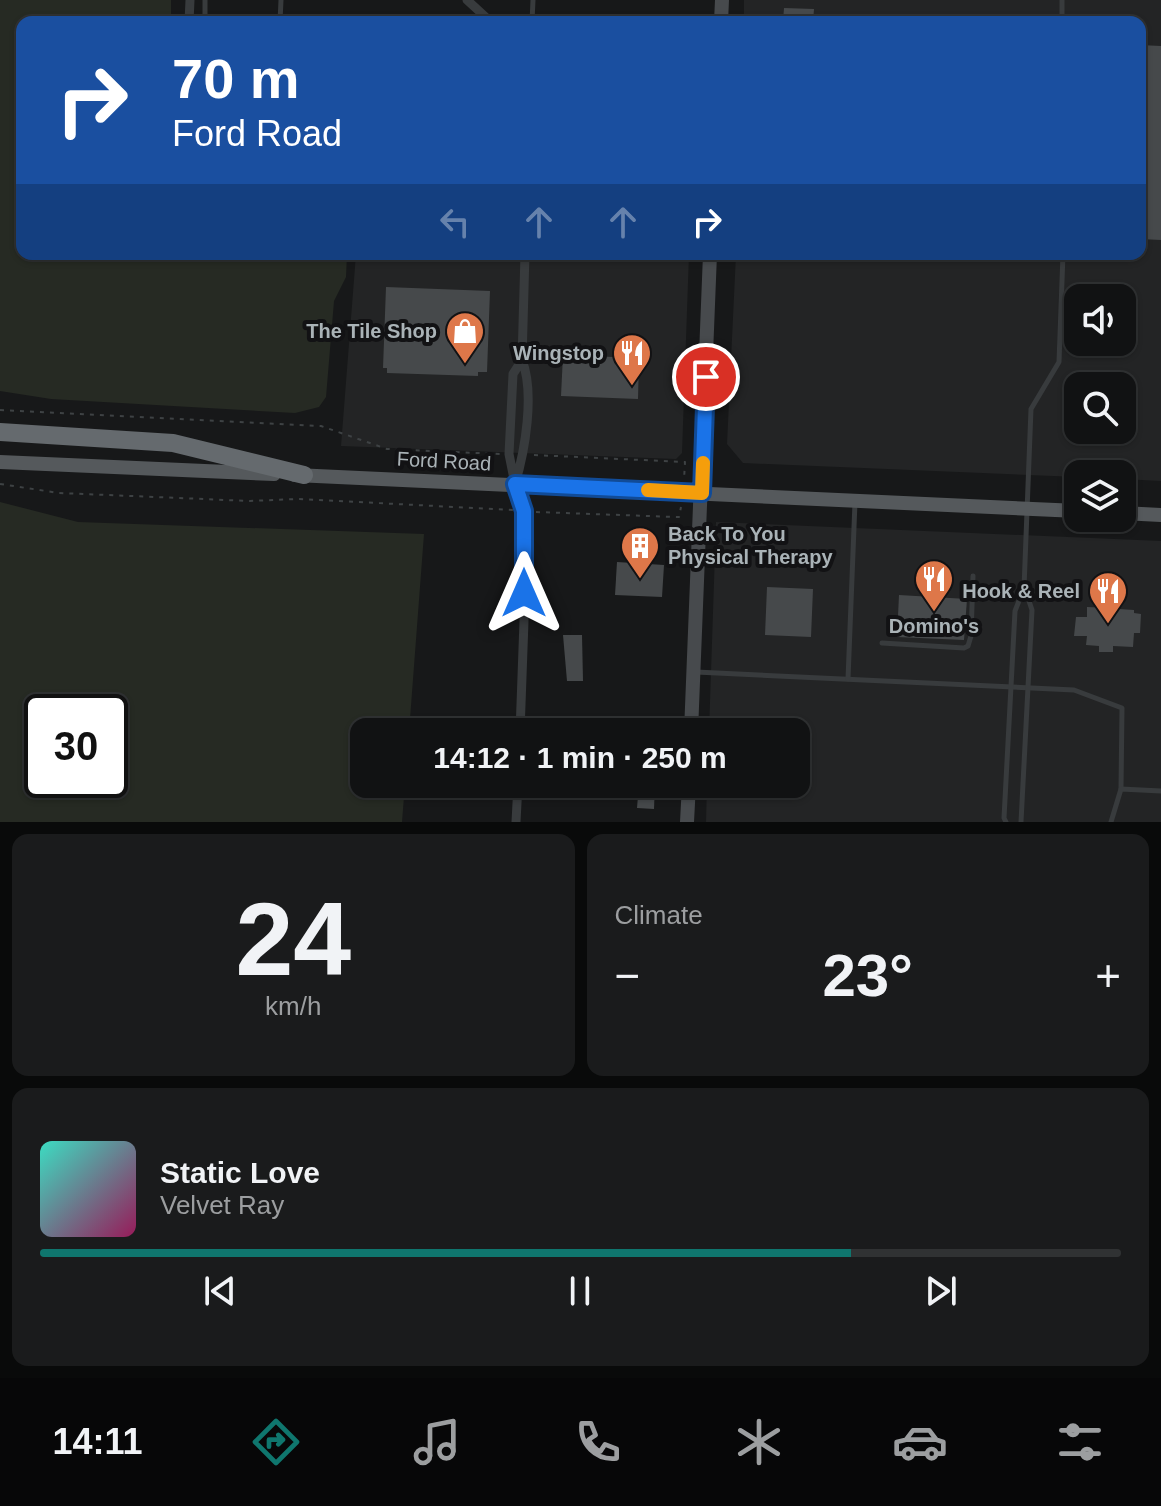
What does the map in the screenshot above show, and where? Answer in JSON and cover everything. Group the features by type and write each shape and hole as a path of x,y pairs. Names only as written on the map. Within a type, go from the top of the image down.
{"highway":[{"path":"0,432 173,443 304,475"}],"main road":[{"name":"Ford Road","path":"0,462 1064,510"},
{"path":"1136,514 1161,515"}],"street":[{"path":"467,0 484,16"},
{"path":"521,718 524,511 509,454 513,374 522,360 525,260"},
{"path":"692,718 710,260"},
{"path":"516,822 519,798"},
{"path":"687,822 688,798"}],"lane":[{"path":"1006,822 1015,611 1024,588 1031,409 1059,362 1063,260"},
{"path":"848,679 855,501"},
{"path":"882,643 968,646 973,576"},
{"path":"1021,822 1032,610 1024,588"},
{"path":"694,672 1074,690 1122,708 1121,789 1111,822"},
{"path":"1121,789 1161,791"}],"shaded area":[{"path":"0,0 171,0 171,16 16,16 16,260 347,260 346,277 334,301 326,397 319,407 295,413 51,399 0,391"},
{"path":"744,0 1161,0 1161,481 1136,480 1136,460 1064,460 1064,476 743,463 727,444 736,260 1146,260 1146,16 744,16"},
{"path":"356,260 689,260 682,453 676,459 341,446"},
{"path":"0,502 78,522 424,534 410,718 350,718 350,798 404,798 402,822 0,822"},
{"path":"716,522 1161,541 1161,822 706,822 707,798 810,798 810,718 709,718"}],"building":[{"path":"784,8 814,9 813,16 783,16"},
{"path":"1146,45 1161,46 1161,240 1146,239"},
{"path":"386,287 490,291 487,372 478,372 478,376 387,373 387,368 383,368"},
{"path":"563,355 639,358 638,399 561,396"},
{"name":"Back To You Physical Therapy","path":"617,562 664,565 662,597 615,595"},
{"path":"767,587 813,589 811,637 765,635"},
{"path":"899,595 967,599 964,640 897,637"},
{"name":"Hook & Reel","path":"1109,603 1119,603 1119,609 1141,614 1140,633 1134,633 1133,647 1113,646 1113,652 1099,652 1099,646 1086,645 1087,636 1074,636 1076,617 1087,617 1087,607 1109,608"},
{"path":"563,635 582,635 583,681 567,681"},
{"path":"638,798 654,798 654,809 637,808"}],"slow traffic":[{"path":"648,490 702,493 703,463"}],"place":[{"name":"The Tile Shop","path":"465,365"},
{"name":"Wingstop","path":"632,387"},
{"name":"Back To You Physical Therapy","path":"640,580"},
{"name":"Domino's","path":"934,613"},
{"name":"Hook & Reel","path":"1108,625"}],"route":[{"path":"524,593 524,511 515,484 702,493 706,377"}]}
